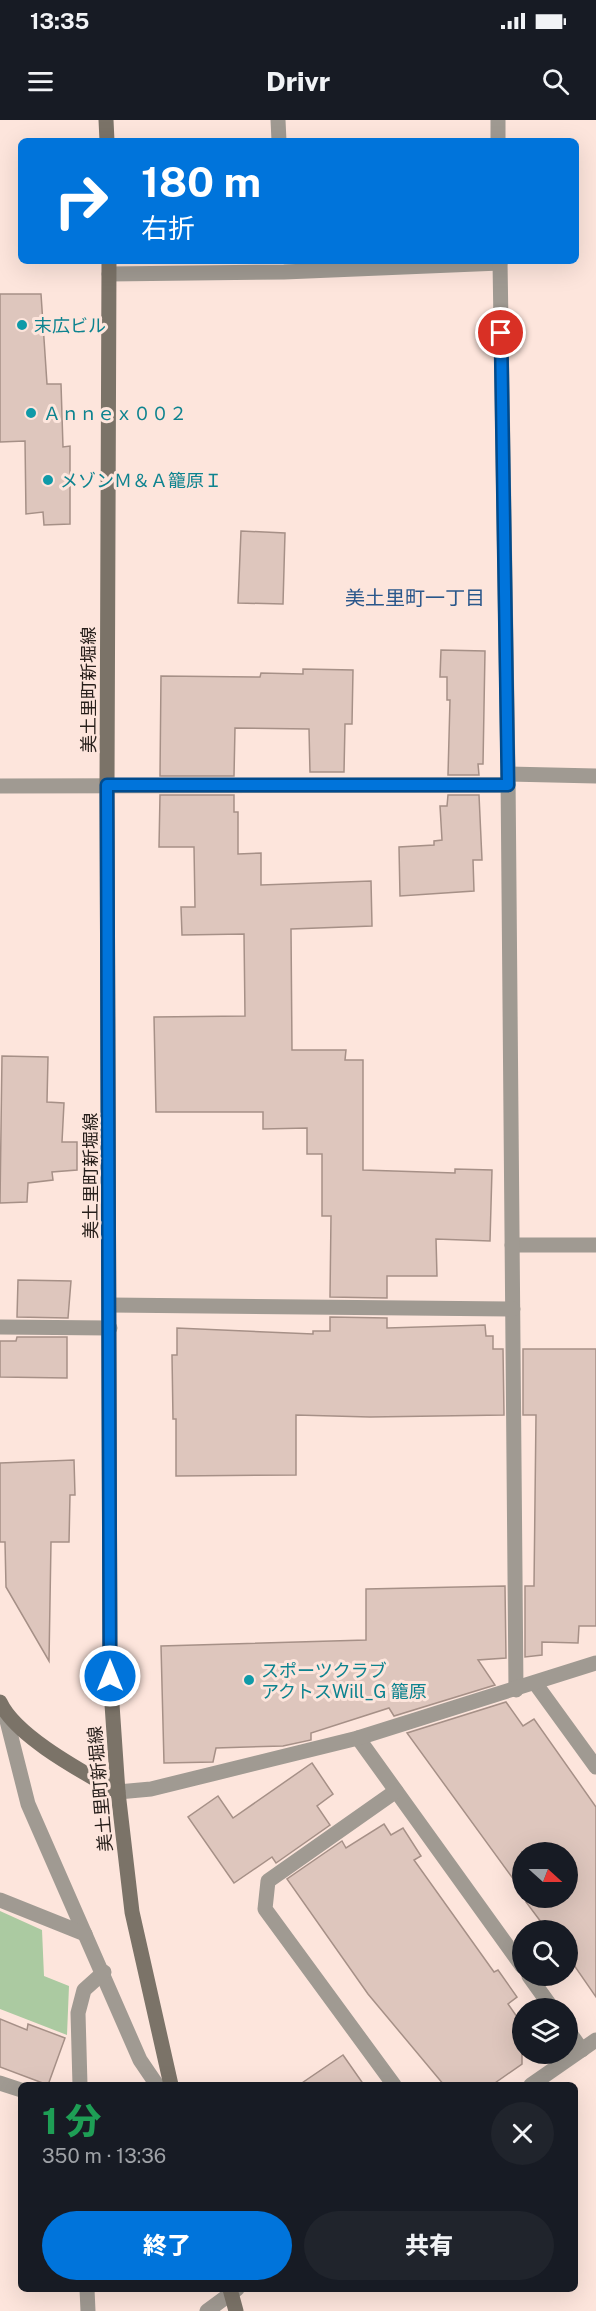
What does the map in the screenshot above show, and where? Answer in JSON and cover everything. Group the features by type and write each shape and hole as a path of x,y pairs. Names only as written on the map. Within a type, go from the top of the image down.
{"main road":[{"path":"106,120 107,138"},
{"name":"美土里町新堀線","path":"109,267 107,785 110,1676 118,1792 132,1912 170,2082"},
{"path":"2,1707 59,1758 118,1792"},
{"path":"233,2292 236,2311"}],"street":[{"path":"278,120 279,138"},
{"path":"498,120 498,138"},
{"path":"109,267 414,264"},
{"path":"500,264 508,780 516,1689"},
{"path":"0,786 508,780 596,776"},
{"path":"512,1245 596,1245"},
{"path":"110,1305 513,1309"},
{"path":"0,1327 110,1328"},
{"path":"118,1792 151,1788 358,1738 596,1663"},
{"path":"535,1683 596,1767"},
{"path":"2,1707 28,1804 104,1972 140,2060 155,2082"},
{"path":"358,1738 512,1952"},
{"path":"392,2082 266,1909 268,1881 396,1791"},
{"path":"0,1900 85,1934"},
{"path":"80,2082 78,2013 84,1990 104,1972"},
{"path":"535,2082 596,2040"},
{"path":"578,2044 582,2050"},
{"path":"0,2083 18,2089"},
{"path":"87,2292 88,2311"},
{"path":"207,2311 231,2292"}],"green space":[{"path":"0,1911 42,1930 44,1976 69,1986 67,2035 0,2009"}],"building":[{"path":"0,294 41,294 47,384 61,384 63,447 70,446 70,524 44,525 43,512 26,514 25,441 0,442"},
{"path":"241,531 285,533 283,604 238,603"},
{"path":"441,650 485,651 483,764 478,764 479,775 448,775 450,700 447,700 447,677 440,677"},
{"path":"303,669 353,670 352,724 345,724 344,772 310,772 309,729 235,728 234,776 160,776 161,676 260,677 261,673 303,674"},
{"path":"160,795 234,795 234,812 238,812 238,854 261,853 261,885 371,881 372,926 291,929 292,1050 346,1050 345,1060 363,1060 363,1170 455,1173 455,1169 492,1170 490,1241 436,1239 437,1276 387,1276 387,1298 330,1297 331,1216 322,1216 322,1154 307,1154 307,1128 263,1129 263,1112 156,1112 154,1017 245,1016 244,934 182,935 181,907 195,907 194,847 159,847"},
{"path":"448,795 479,795 482,860 473,860 474,891 400,896 399,847 434,845 434,841 442,840 440,806 447,806"},
{"path":"2,1056 48,1057 47,1102 64,1103 62,1142 77,1142 77,1170 52,1172 53,1180 28,1183 27,1202 0,1203"},
{"path":"18,1280 71,1281 68,1318 17,1317"},
{"path":"330,1317 387,1318 387,1328 485,1325 486,1336 493,1336 493,1349 503,1349 504,1415 370,1417 296,1415 296,1475 176,1476 176,1419 173,1419 172,1355 177,1355 177,1328 313,1334 313,1331 330,1331"},
{"path":"17,1337 67,1337 67,1378 0,1377 0,1341 16,1341"},
{"path":"523,1349 596,1349 596,1626 579,1626 578,1643 542,1642 542,1655 525,1657 525,1586 534,1586 536,1415 523,1415"},
{"path":"74,1460 75,1495 70,1495 69,1542 51,1542 49,1661 6,1587 5,1542 0,1542 0,1463"},
{"path":"505,1586 506,1658 478,1660 495,1685 394,1716 389,1708 311,1733 311,1740 283,1746 216,1748 213,1762 164,1763 161,1646 366,1640 366,1589"},
{"path":"506,1702 523,1726 534,1719 596,1807 596,1997 578,1971 578,1920 540,1920 530,1908 578,1908 578,1842 512,1842 512,1877 407,1733"},
{"path":"312,1763 333,1794 317,1806 330,1825 276,1863 272,1857 234,1883 188,1817 218,1796 233,1818"},
{"path":"384,1824 391,1835 403,1828 421,1856 414,1860 494,1972 498,1970 517,1997 512,1998 508,2004 512,2010 512,2064 522,2064 496,2082 441,2082 368,1994 287,1879 342,1841 346,1848"},
{"path":"0,2019 27,2030 28,2024 65,2038 49,2082 40,2082 0,2067"},
{"path":"343,2055 362,2082 303,2082"}],"place":[{"name":"末広ビル","path":"22,325"},
{"name":"Ａｎｎｅｘ００２","path":"31,413"},
{"name":"メゾンＭ＆Ａ籠原Ｉ","path":"48,480"},
{"name":"スポーツクラブ アクトスWill_G 籠原","path":"249,1680"}],"district":[{"name":"美土里町一丁目","path":"415,598"}],"route":[{"path":"110,1676 107,785 508,785 501,333"}]}
